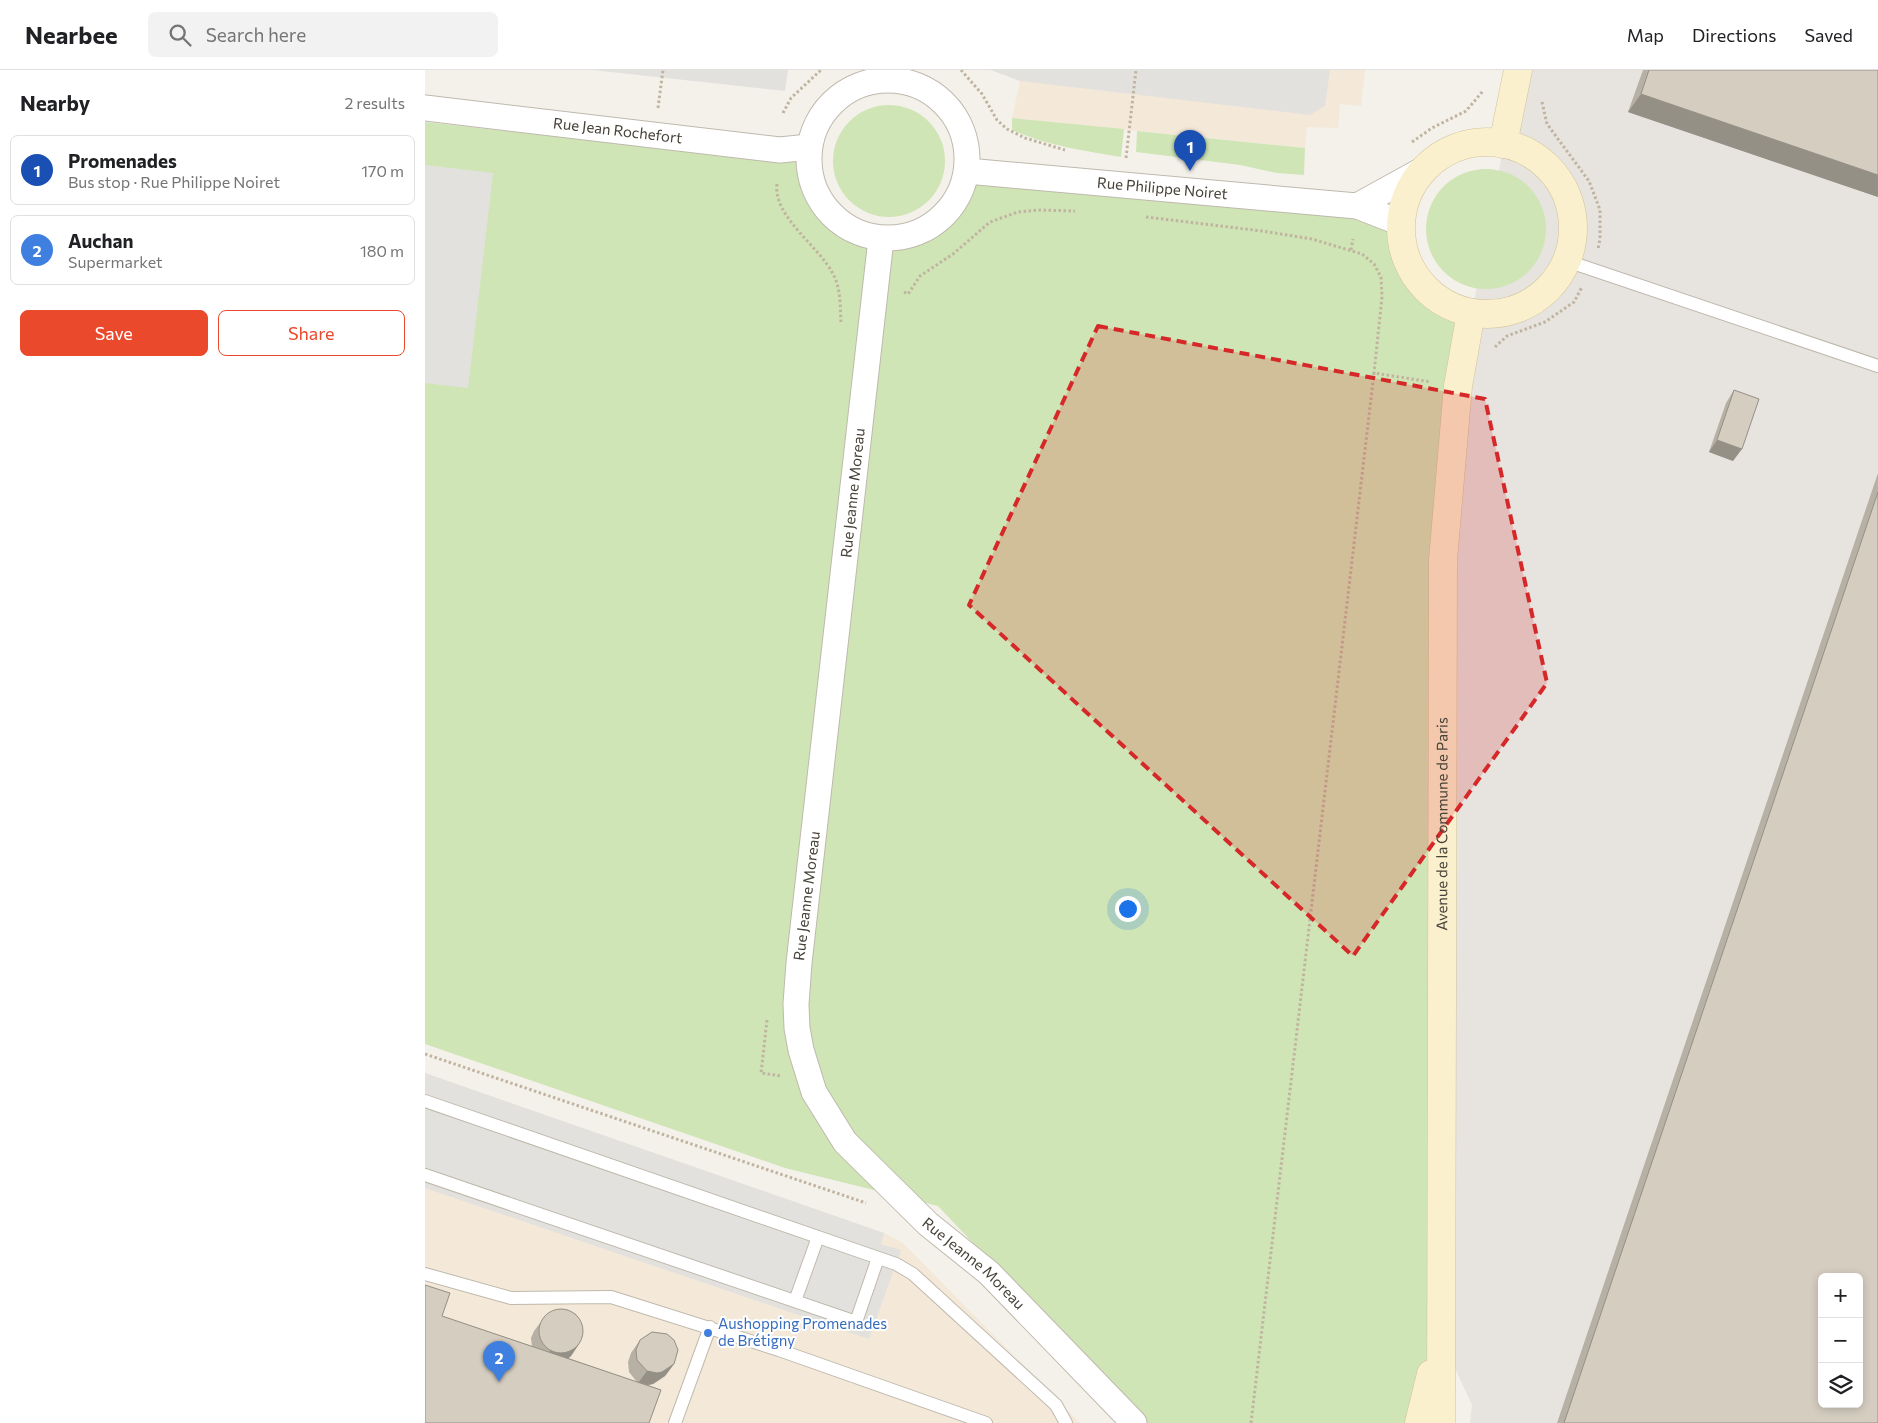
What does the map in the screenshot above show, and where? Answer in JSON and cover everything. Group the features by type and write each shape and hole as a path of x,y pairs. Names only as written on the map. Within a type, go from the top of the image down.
{"street":[{"path":"1503,144 1518,70"},
{"path":"894,75 919,86 941,100 958,120 967,145 967,171 960,194 947,213 928,228 905,237 881,239 856,232 834,218 818,197 809,173 809,147 816,124 829,105 848,90 894,75"},
{"name":"Rue Jean Rochefort","path":"425,108 780,150 809,147"},
{"path":"1357,206 1426,168 1449,151 1475,143 1503,144 1527,152 1548,167 1563,187 1572,210 1574,236 1580,265 1529,304 1501,314 1471,313 1448,305 1428,290 1413,271 1403,248 1401,223 1405,203 1413,184 1426,168"},
{"name":"Rue Philippe Noiret","path":"967,171 1357,206 1401,223"},
{"name":"Rue Jeanne Moreau","path":"881,239 799,963 796,1004 801,1050 815,1092 845,1142 928,1224 989,1273 1134,1423"},
{"name":"Avenue de la Commune de Paris","path":"1441,1423 1443,560 1454,424 1471,313"},
{"name":"Avenue de la Commune de Paris","path":"1419,1423 1441,1336"}],"lane":[{"path":"1580,265 1878,366"},
{"path":"425,1101 896,1264 913,1274 1056,1405 1066,1423"},
{"path":"425,1175 856,1322 878,1258"},
{"path":"795,1301 818,1237"},
{"path":"425,1274 511,1298 611,1297 710,1327 986,1423"},
{"path":"675,1423 710,1327"}],"path":[{"path":"654,136 663,70"},
{"path":"783,113 791,98 821,70"},
{"path":"1131,159 1126,161 1136,70"},
{"path":"963,71 982,94 997,120 1007,129 1025,138 1073,152"},
{"path":"1406,147 1432,128 1466,111 1487,85"},
{"path":"1489,352 1507,336 1545,322 1574,302 1580,265 1601,239 1600,210 1589,181 1547,124 1541,98"},
{"path":"1023,145 1025,138"},
{"path":"1017,206 1018,212"},
{"path":"908,294 920,276 953,254 991,222 1018,212 1040,210 1082,211"},
{"path":"1139,217 1262,231 1312,239 1362,254 1374,264 1381,277 1382,297 1374,373 1251,1423"},
{"path":"1351,250 1353,239"},
{"path":"838,289 844,288"},
{"path":"1374,373 1435,382"},
{"path":"425,1054 874,1206"}],"highlighted area":[{"path":"1098,326 1485,399 1547,683 1353,956 969,605"}],"shaded area":[{"path":"593,70 788,70 785,91"},
{"path":"991,70 1365,70 1361,106 1340,104 1338,128 1307,127 1305,148 1012,118 1020,81"},
{"path":"991,70 1330,70 1325,106 1310,115 1020,81"},
{"path":"1518,70 1878,70 1878,1423 1470,1423 1472,1405 1440,1336 1458,386"},
{"path":"425,165 493,173 468,388 425,383"},
{"name":"Aushopping Promenades de Brétigny","path":"425,1073 884,1233 903,1243 1080,1423 425,1423"},
{"path":"425,1073 884,1233 881,1244 901,1250 869,1339 425,1188"}],"green space":[{"path":"889,105 900,106 910,110 928,122 940,140 944,150 944,172 940,182 928,200 910,212 900,216 889,217 878,216 868,212 850,200 838,182 834,172 833,161 834,150 838,140 850,122 868,110 878,106"},
{"path":"1012,118 1124,129 1121,157 1038,140 1012,130"},
{"path":"425,122 765,160 800,159 805,193 815,211 826,223 853,239 883,246 924,243 938,236 952,223 964,207 976,181 1346,214 1392,228 1403,268 1425,297 1464,319 1434,1335 1414,1423 1143,1423 938,1206 785,1168 425,1044"},
{"path":"1137,131 1305,148 1304,175 1277,173 1240,165 1136,152"},
{"path":"1486,169 1498,170 1509,174 1519,179 1528,187 1536,196 1541,206 1545,217 1545,241 1541,252 1536,262 1528,271 1519,279 1509,284 1498,288 1486,289 1474,288 1463,284 1453,279 1444,271 1436,262 1431,252 1427,241 1426,229 1427,217 1431,206 1436,196 1444,187 1453,179 1463,174 1474,170"}],"building":[{"path":"1649,70 1878,70 1878,175 1641,94"},
{"path":"1734,390 1759,399 1742,449 1717,440"},
{"path":"1878,492 1878,1423 1564,1423"},
{"path":"425,1285 450,1293 442,1316 661,1390 649,1423 425,1423"},
{"path":"561,1309 573,1313 579,1319 583,1331 579,1343 573,1349 561,1353 549,1349 543,1343 539,1331 543,1319 549,1313"},
{"path":"652,1332 667,1334 674,1340 678,1350 674,1364 657,1373 647,1371 637,1360 636,1350 640,1340"}],"place":[{"name":"Promenades","path":"1190,171"},
{"name":"Aushopping Promenades de Brétigny","path":"708,1333"},
{"name":"Auchan","path":"499,1382"}]}
